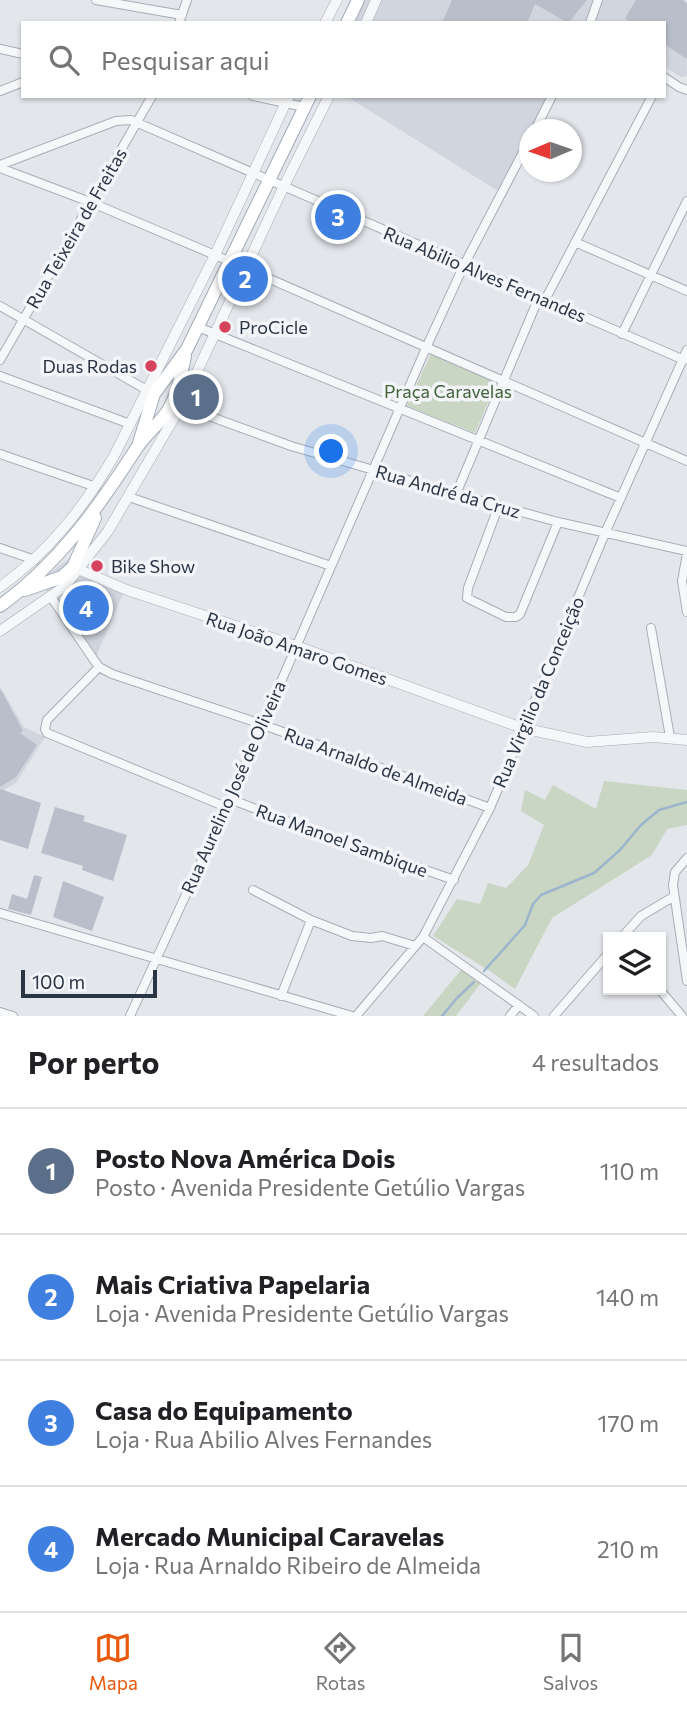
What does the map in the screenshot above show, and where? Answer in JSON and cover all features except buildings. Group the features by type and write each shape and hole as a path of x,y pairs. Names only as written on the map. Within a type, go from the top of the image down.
{"main road":[{"path":"348,21 357,2"},
{"path":"138,446 153,394 187,349 307,102"},
{"path":"22,591 41,562 68,543 100,505 138,446 177,400 187,349"},
{"path":"153,394 169,385 177,400"},
{"path":"153,394 155,411 164,414"},
{"path":"0,606 22,591 62,578 76,569 100,505"},
{"path":"68,543 80,553"},
{"path":"41,562 54,576 62,578"}],"street":[{"path":"96,0 180,19 187,0"},
{"path":"327,21 337,0"},
{"path":"367,21 376,0"},
{"path":"591,21 598,0"},
{"path":"357,2 371,12"},
{"path":"0,50 21,54"},
{"path":"666,78 687,90"},
{"path":"0,91 21,83"},
{"name":"Rua Teixeira de Freitas","path":"0,360 151,98"},
{"path":"0,631 51,597 108,531 129,497 177,400 214,334 328,98"},
{"path":"540,119 551,98"},
{"path":"456,494 503,381 542,298 575,242 651,98"},
{"path":"0,587 41,562 96,487 130,424 153,394 288,99 307,102"},
{"path":"0,166 116,121 127,119 136,122"},
{"name":"Rua Abilio Alves Fernandes","path":"136,122 685,360"},
{"name":"Rua Aurelino José de Oliveira","path":"130,1016 228,803 426,348 464,265 519,160"},
{"path":"0,166 90,202 687,461"},
{"path":"622,334 687,201"},
{"path":"575,242 687,291"},
{"path":"0,306 153,394"},
{"path":"198,327 621,498"},
{"name":"Rua Virgilio da Conceição","path":"354,1016 423,937 490,808 606,531 685,360 687,350"},
{"path":"0,376 130,424"},
{"name":"Rua André da Cruz","path":"177,400 291,446 558,522 606,531 687,552"},
{"path":"0,454 96,487"},
{"path":"129,497 331,566"},
{"path":"499,505 467,591 468,601 506,617 520,614 558,522"},
{"path":"0,548 41,562"},
{"path":"687,552 682,581 687,612"},
{"name":"Rua João Amaro Gomes","path":"76,569 127,590 296,646 522,728 587,742 670,737 687,740"},
{"path":"51,597 99,667"},
{"path":"651,628 670,737"},
{"name":"Rua Arnaldo de Almeida","path":"99,667 126,680 261,724 490,808"},
{"name":"Rua Manoel Sambique","path":"99,667 47,720 47,733 228,803 454,880"},
{"path":"687,858 675,872 673,897 687,981"},
{"path":"253,890 311,920 352,936 382,936 415,946"},
{"path":"627,932 641,916 673,897"},
{"path":"0,913 354,1016"},
{"path":"281,996 311,920"},
{"path":"423,937 534,1016"},
{"path":"554,1016 603,960"},
{"path":"664,995 682,1016"},
{"path":"510,1016 519,1005"},
{"path":"0,1012 13,1016"}],"shaded area":[{"path":"360,0 685,0 687,76 681,77 666,67 666,21 350,21"},
{"path":"349,98 556,98 545,119 519,119 519,170 506,196"},
{"path":"71,557 123,593 96,657 39,581"},
{"path":"2,690 24,727 45,737 16,783 5,789 0,806"}],"green space":[{"name":"Praça Caravelas","path":"432,351 498,379 475,433 407,406"},
{"path":"604,781 687,790 687,825 667,829 652,855 552,918 515,989 433,936 457,899 480,904 488,883 506,888 528,865 544,825 521,811 525,790 545,800 553,785 596,809"},
{"path":"461,970 481,983 456,1016 423,1016"}],"waterway":[{"path":"484,971 525,925 533,904 541,895 594,873 659,810 687,802"},
{"path":"442,1016 474,982"}],"place":[{"name":"Casa do Equipamento","path":"338,217"},
{"name":"Mais Criativa Papelaria","path":"245,279"},
{"name":"ProCicle","path":"225,327"},
{"name":"Duas Rodas","path":"151,366"},
{"name":"Posto Nova América Dois","path":"196,397"},
{"name":"Bike Show","path":"97,566"},
{"name":"Mercado Municipal Caravelas","path":"86,608"}]}
